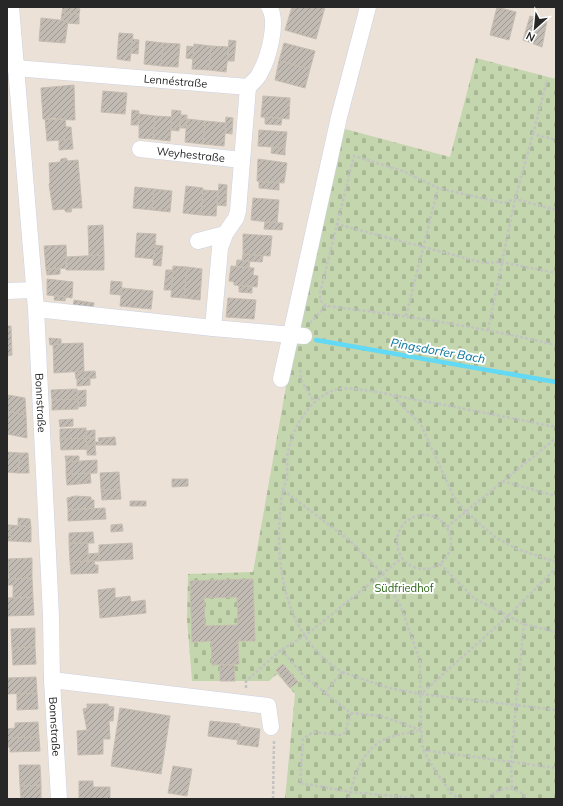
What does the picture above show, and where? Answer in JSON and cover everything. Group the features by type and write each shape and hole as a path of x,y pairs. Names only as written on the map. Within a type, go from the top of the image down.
{"street":[{"name":"Bonnstraße","path":"11,7 36,309 51,616 52,680 59,799"},
{"path":"213,328 220,248 225,234 236,218 248,87 260,75 265,63 274,27 271,11 268,7"},
{"path":"281,379 297,336 339,117 368,7"},
{"name":"Lennéstraße","path":"15,68 248,87"},
{"name":"Weyhestraße","path":"140,149 242,160"},
{"path":"198,240 225,234"},
{"path":"7,291 34,290"},
{"path":"36,309 297,336"},
{"path":"52,680 268,706 271,727"}],"path":[{"path":"488,330 515,199 548,80"},
{"path":"533,134 556,140"},
{"path":"556,210 515,199 503,203 438,188 403,171 354,156 320,293 320,300 326,306 406,316 488,330 556,344"},
{"path":"406,316 422,247 438,188"},
{"path":"336,224 484,264 501,262 556,273"},
{"path":"297,336 326,306"},
{"path":"299,369 302,382 314,402"},
{"path":"556,426 393,395 339,389 314,402 299,421 291,440 286,464 288,476 283,490 278,547 287,602 319,654 342,672 389,688 421,694 556,710"},
{"path":"393,395 421,425 454,498 465,511 495,537 517,550 556,562"},
{"path":"447,527 501,481 556,438"},
{"path":"501,481 556,496"},
{"path":"283,490 349,540 383,574 401,607 420,661 421,730 423,750 451,793 460,799"},
{"path":"421,514 431,515 440,520 447,527 451,536 451,546 447,556 440,564 434,567 420,569 407,564 397,550 396,540 398,531 408,520 421,514"},
{"path":"245,703 246,681 281,650 306,635 402,558"},
{"path":"440,564 475,599 524,624 556,632"},
{"path":"421,694 508,616 556,568"},
{"path":"512,788 511,762 524,624"},
{"path":"281,650 303,675 351,713 381,716 421,730"},
{"path":"325,693 342,672"},
{"path":"351,713 345,733 340,735 313,732 303,739 300,783 351,792 424,799"},
{"path":"271,727 274,739 273,799"},
{"path":"349,799 358,769 368,752 386,738 421,730"},
{"path":"423,750 556,768"},
{"path":"489,799 496,791 512,788 526,799"}],"green space":[{"name":"Südfriedhof","path":"476,58 556,79 556,799 285,799 295,694 277,674 269,681 192,681 187,619 188,574 253,572 295,336 341,128 450,157"}],"building":[{"path":"63,7 74,7 80,9 79,14 62,13"},
{"path":"292,7 325,7 316,39 285,30"},
{"path":"497,7 516,12 509,40 490,35"},
{"path":"62,13 79,14 79,24 67,23 68,21 61,20"},
{"path":"530,16 547,21 542,47 523,40"},
{"path":"41,18 68,21 65,43 39,41"},
{"path":"119,33 133,34 130,61 117,59"},
{"path":"132,39 139,40 138,54 131,53"},
{"path":"229,40 236,41 234,61 227,61"},
{"path":"146,41 163,43 161,66 144,64"},
{"path":"163,43 180,44 178,67 161,66"},
{"path":"284,43 315,51 310,69 279,61"},
{"path":"194,44 211,46 209,70 192,69"},
{"path":"187,46 194,47 193,59 186,58"},
{"path":"211,46 229,47 226,72 209,70"},
{"path":"279,61 310,69 305,88 275,80"},
{"path":"74,85 75,120 43,119 41,88"},
{"path":"103,91 127,93 125,114 101,112"},
{"path":"263,96 290,98 289,119 261,117"},
{"path":"132,110 139,111 138,125 131,125"},
{"path":"172,110 181,111 179,131 171,130"},
{"path":"139,114 155,116 153,139 139,138"},
{"path":"181,115 187,115 186,128 180,128"},
{"path":"155,116 172,117 170,141 153,139"},
{"path":"226,117 233,118 232,134 225,133"},
{"path":"265,117 282,118 281,125 265,124"},
{"path":"45,119 65,119 66,127 71,127 72,139 47,141"},
{"path":"187,119 205,121 203,144 185,142"},
{"path":"205,121 226,123 224,146 203,144"},
{"path":"259,130 287,132 285,148 258,146"},
{"path":"72,139 73,149 59,150 59,140"},
{"path":"272,147 285,148 285,155 271,153"},
{"path":"66,158 68,161 78,160 82,208 72,208 71,212 66,212 64,209 53,210 49,184 49,163 60,162 61,159"},
{"path":"258,159 287,163 284,183 257,181"},
{"path":"259,181 279,183 279,190 259,188"},
{"path":"219,184 227,185 226,206 217,205"},
{"path":"186,186 203,188 201,215 183,213"},
{"path":"135,187 154,189 152,210 133,208"},
{"path":"154,189 172,191 170,212 152,210"},
{"path":"203,190 218,191 216,216 201,215"},
{"path":"253,198 279,200 277,223 251,220"},
{"path":"265,222 283,223 282,230 264,229"},
{"path":"103,225 104,255 89,256 88,226"},
{"path":"137,233 156,234 154,259 135,257"},
{"path":"243,234 272,236 270,256 243,254"},
{"path":"66,245 67,268 46,269 44,246"},
{"path":"155,245 163,246 161,266 153,265"},
{"path":"243,254 263,256 262,262 242,261"},
{"path":"104,255 104,270 66,270 66,257"},
{"path":"237,260 250,261 249,268 236,267"},
{"path":"173,266 187,267 184,298 171,297"},
{"path":"231,266 254,268 253,275 258,276 257,287 234,285 234,282 229,281"},
{"path":"187,267 202,269 200,300 184,298"},
{"path":"60,268 60,274 47,275 46,269"},
{"path":"166,270 173,270 171,290 164,290"},
{"path":"47,279 73,282 72,298 47,295"},
{"path":"111,281 122,282 121,295 110,294"},
{"path":"239,285 252,286 252,293 239,292"},
{"path":"122,288 153,291 151,309 120,306"},
{"path":"55,295 66,297 65,301 54,300"},
{"path":"228,298 256,300 254,319 226,317"},
{"path":"74,300 94,303 93,310 73,308"},
{"path":"7,326 11,326 12,355 7,356"},
{"path":"49,338 61,339 61,344 50,345"},
{"path":"83,343 84,371 54,373 53,344"},
{"path":"95,371 96,378 76,379 75,372"},
{"path":"90,378 90,385 77,386 77,379"},
{"path":"77,389 78,399 52,400 51,390"},
{"path":"86,390 86,398 78,399 77,391"},
{"path":"8,395 25,398 26,415 7,411"},
{"path":"86,398 86,406 78,407 78,399"},
{"path":"78,399 78,409 52,410 52,400"},
{"path":"7,411 26,415 27,438 7,434"},
{"path":"73,419 73,426 60,427 59,420"},
{"path":"86,428 86,438 60,439 60,429"},
{"path":"95,430 95,438 86,438 86,431"},
{"path":"115,437 116,445 95,445 95,442 99,442 98,438"},
{"path":"86,438 87,449 61,450 60,439"},
{"path":"86,438 95,438 95,445 87,446"},
{"path":"95,445 96,455 87,455 87,446"},
{"path":"7,452 20,453 18,473 7,472"},
{"path":"20,453 28,453 29,473 18,473"},
{"path":"65,456 79,456 79,461 66,462"},
{"path":"97,460 97,473 66,474 66,462"},
{"path":"119,472 120,489 101,490 100,473"},
{"path":"90,473 91,483 67,485 66,474"},
{"path":"172,479 188,479 188,486 172,487"},
{"path":"120,489 121,499 102,500 101,490"},
{"path":"75,496 91,497 91,500 94,500 94,508 68,510 67,498"},
{"path":"130,501 146,501 146,506 130,506"},
{"path":"105,508 106,519 68,521 68,510"},
{"path":"18,518 30,519 31,527 18,526"},
{"path":"122,524 123,531 111,532 111,525"},
{"path":"7,525 10,525 11,541 7,541"},
{"path":"10,525 31,527 31,542 11,541"},
{"path":"93,532 94,543 69,543 69,533"},
{"path":"69,543 88,543 88,561 70,562"},
{"path":"132,543 133,559 99,561 99,545"},
{"path":"99,553 99,561 88,561 88,554"},
{"path":"32,558 32,578 9,579 8,559"},
{"path":"94,561 95,565 98,565 98,573 71,574 70,562"},
{"path":"32,578 33,597 13,598 13,585 7,585 7,579"},
{"path":"253,579 255,641 238,641 239,664 212,665 211,641 192,642 190,581","holes":["237,597 238,625 205,626 204,598"]},
{"path":"115,588 115,598 130,596 131,602 145,600 146,613 100,618 98,590"},
{"path":"33,597 34,615 7,616 7,598"},
{"path":"35,628 35,647 12,648 11,629"},
{"path":"35,647 36,664 13,665 12,648"},
{"path":"283,664 298,682 290,688 276,670"},
{"path":"220,665 234,665 235,681 220,681"},
{"path":"36,677 37,693 7,694 7,678"},
{"path":"37,693 38,709 17,710 17,694"},
{"path":"87,704 108,704 108,706 114,707 113,721 109,721 110,739 103,739 103,754 78,755 77,731 87,730 83,709 87,708"},
{"path":"120,708 170,716 161,774 111,766"},
{"path":"210,721 240,724 238,740 208,736"},
{"path":"38,722 39,737 7,738 7,729 15,728 15,723"},
{"path":"240,726 260,729 258,747 237,744"},
{"path":"39,737 40,751 10,752 10,747 7,747 7,738"},
{"path":"19,765 40,765 41,785 20,786"},
{"path":"173,766 192,769 187,796 168,793"},
{"path":"79,781 93,781 93,787 110,787 110,799 79,799"},
{"path":"41,785 41,799 21,799 20,786"}],"waterway":[{"name":"Pingsdorfer Bach","path":"316,340 556,382"}]}
